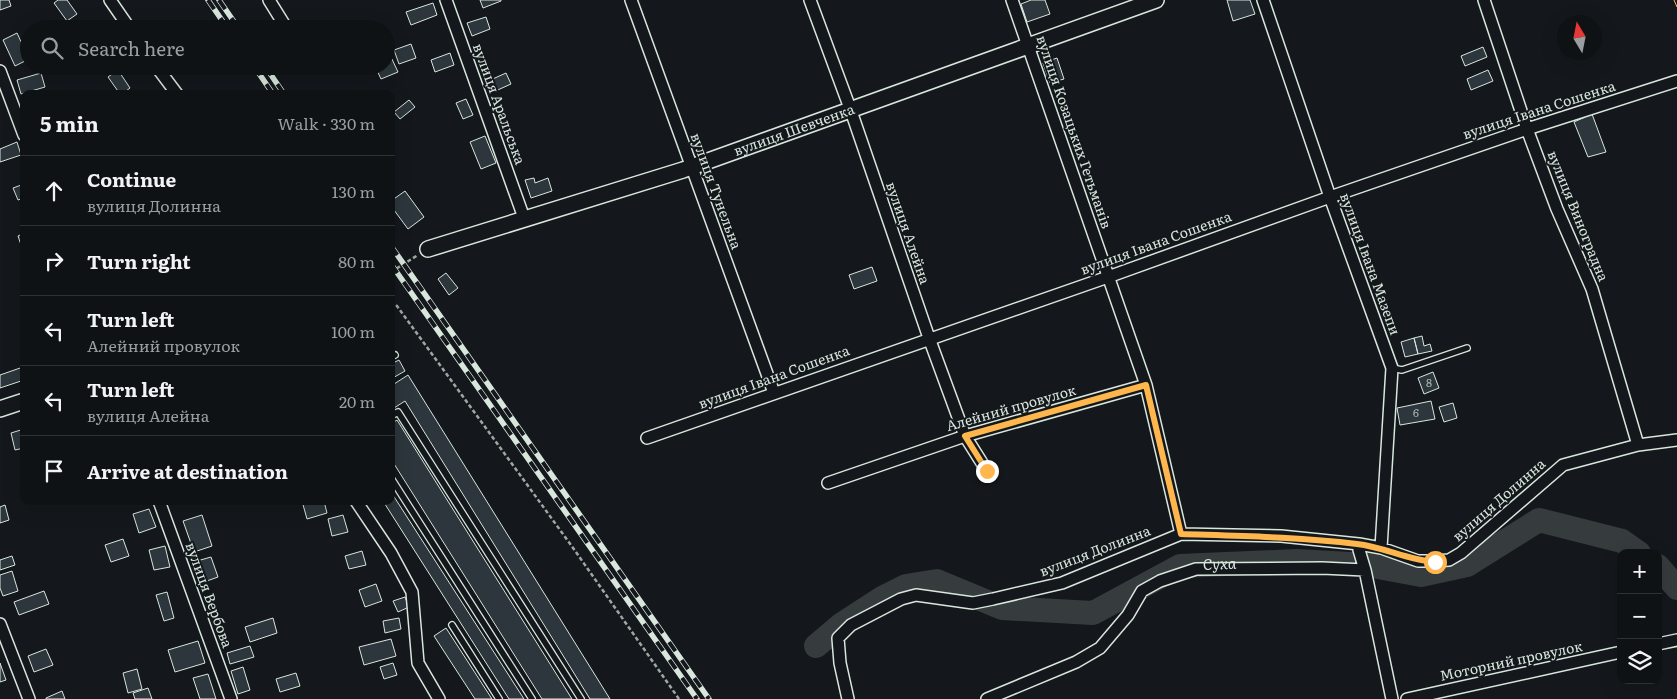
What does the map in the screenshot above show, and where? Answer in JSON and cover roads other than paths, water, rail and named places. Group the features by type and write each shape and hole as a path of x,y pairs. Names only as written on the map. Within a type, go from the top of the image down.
{"street":[{"path":"110,0 124,20"},
{"path":"268,0 281,20"},
{"name":"вулиця Аральська","path":"446,0 524,218"},
{"name":"вулиця Тунельна","path":"630,0 774,393"},
{"name":"вулиця Алейна","path":"810,0 851,111 928,338 965,436 987,471"},
{"name":"вулиця Козацьких Гетьманів","path":"1012,0 1146,385 1181,534"},
{"name":"вулиця Шевченка","path":"428,249 691,167 1156,0"},
{"name":"вулиця Івана Мазепи","path":"1262,0 1330,197 1392,368 1381,548"},
{"name":"вулиця Виноградна","path":"1484,0 1527,129 1557,209 1592,289 1638,445"},
{"path":"0,71 20,124"},
{"path":"163,75 174,90"},
{"name":"вулиця Івана Сошенка","path":"647,438 928,338 1108,277 1330,197 1527,129 1677,81"},
{"name":"Алейний провулок","path":"828,483 965,436 1146,385"},
{"path":"0,409 20,402"},
{"name":"вулиця Долинна","path":"848,699 840,663 838,638 851,625 901,599 916,595 973,603 1062,583 1181,534 1281,536 1359,547 1381,548 1418,561 1435,562 1449,560 1460,553 1563,465 1638,445 1677,440"},
{"name":"вулиця Вербова","path":"160,505 231,699"},
{"path":"359,505 391,553 412,592 418,663 439,699"},
{"path":"1359,547 1392,699"},
{"path":"987,699 1076,662 1100,648 1128,615 1142,591 1160,581 1196,569 1322,568 1365,570"},
{"path":"0,624 29,699"},
{"path":"1662,643 1677,640"},
{"name":"Моторний провулок","path":"1407,699 1617,653"}],"lane":[{"path":"1392,368 1402,370 1467,348"},
{"path":"395,414 398,412 581,699"},
{"path":"395,484 532,699"},
{"path":"452,625 499,699"}],"waterway":[{"name":"Суха","path":"816,646 842,624 882,598 906,586 937,581 1002,608 1093,613 1180,566 1297,561 1367,565 1421,575 1467,565 1539,520 1622,541 1633,549"},
{"name":"Суха","path":"1662,571 1677,588"}],"railway":[{"path":"208,0 222,20"},
{"path":"219,0 233,20"},
{"path":"260,75 270,90"},
{"path":"271,75 281,90"},
{"path":"395,252 709,699"},
{"path":"395,270 697,699"}]}
